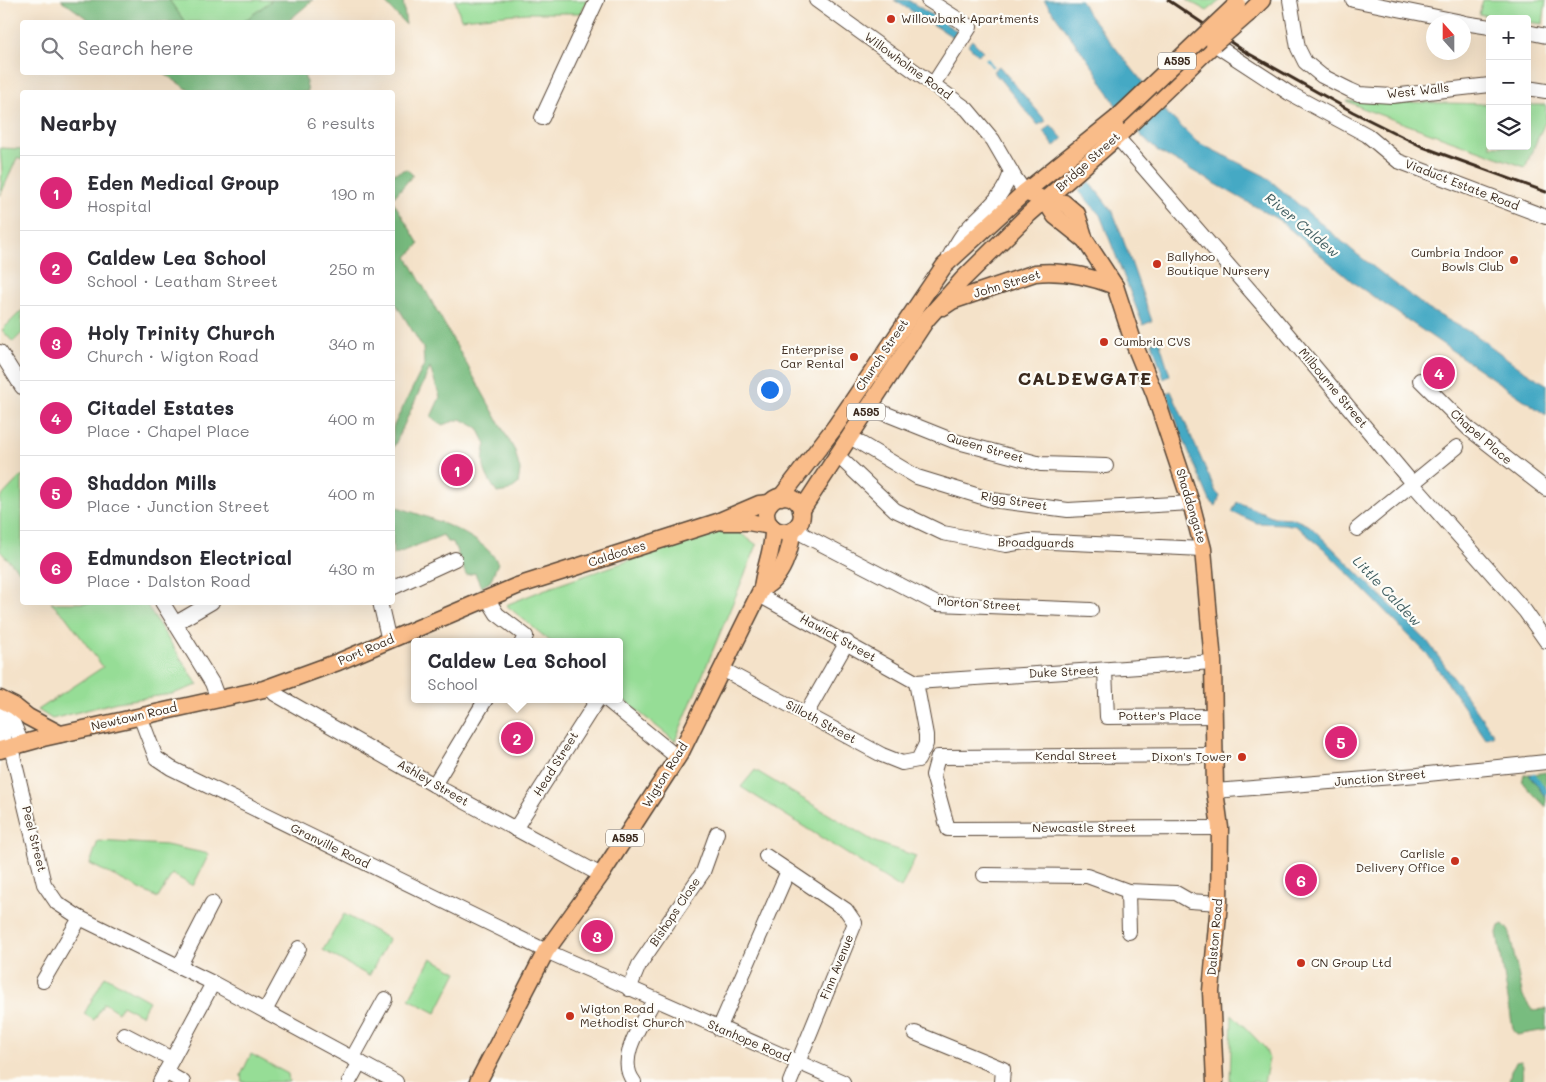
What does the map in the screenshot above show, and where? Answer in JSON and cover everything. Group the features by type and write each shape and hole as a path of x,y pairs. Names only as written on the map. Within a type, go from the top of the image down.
{"main road":[{"name":"A595","path":"1242,6 1262,0"},
{"name":"Bridge Street","path":"912,310 944,266 1025,192 1121,127 1214,44 1242,6"},
{"name":"Bridge Street","path":"932,314 962,280 1121,127 1242,6"},
{"name":"Shaddongate","path":"1025,192 1045,200 1064,203 1077,214 1085,240 1115,286 1133,341 1155,394 1191,503 1203,549 1213,662 1215,792"},
{"name":"John Street","path":"932,314 952,302 1035,273 1047,272 1092,277 1115,286"},
{"name":"Church Street","path":"776,500 835,427 912,310"},
{"name":"Church Street","path":"797,523 837,455 932,314"},
{"name":"Caldcotes","path":"517,586 716,522 759,504 776,500"},
{"path":"776,500 796,502 797,523 783,532 772,527 766,512 776,500"},
{"name":"Caldcotes","path":"716,522 748,522 772,527"},
{"name":"Wigton Road","path":"761,592 772,584 779,572 791,546 797,523"},
{"name":"Wigton Road","path":"478,1082 546,951 601,875 678,758 761,592 773,537 772,527"},
{"name":"Port Road","path":"269,687 389,641 517,586"},
{"name":"Newtown Road","path":"10,747 269,687"},
{"path":"0,700 14,706 28,717 60,734"},
{"name":"Dalston Road","path":"1215,792 1220,828 1219,904 1211,991 1215,1082"}],"street":[{"path":"542,118 598,0"},
{"name":"Willowholme Road","path":"816,0 968,109 993,140 1025,192"},
{"path":"928,0 970,27 934,83"},
{"name":"West Walls","path":"1290,0 1298,48 1306,62 1322,76 1359,94 1392,96 1486,85"},
{"path":"1353,0 1426,15"},
{"path":"1471,24 1486,26"},
{"path":"1531,33 1546,36"},
{"name":"Viaduct Estate Road","path":"1214,44 1289,93 1367,135 1398,161 1546,217"},
{"path":"1531,89 1546,91"},
{"name":"Milbourne Street","path":"1121,127 1412,483 1525,611 1546,641"},
{"name":"Bridge Street","path":"944,266 964,232 1000,196 1008,182 1011,171"},
{"path":"0,352 20,384"},
{"name":"Chapel Place","path":"1420,380 1468,429 1546,489"},
{"name":"Queen Street","path":"869,407 954,441 1041,464 1106,466"},
{"name":"Rigg Street","path":"850,437 917,477 992,500 1068,510 1191,503"},
{"path":"1357,529 1457,448"},
{"name":"Broadguards","path":"837,455 896,510 943,532 1006,545 1030,541 1203,549"},
{"name":"Morton Street","path":"797,523 804,535 937,604 1090,610"},
{"path":"395,587 455,559"},
{"name":"Hawick Street","path":"761,592 800,617 916,682"},
{"path":"487,598 497,614 523,638"},
{"path":"164,605 212,684 218,699"},
{"path":"176,623 207,605"},
{"path":"381,605 389,641"},
{"path":"1525,611 1546,625"},
{"path":"806,714 846,642"},
{"name":"Duke Street","path":"916,682 1213,662"},
{"name":"Silloth Street","path":"722,669 882,756 902,763 918,760 922,756 926,744 916,682"},
{"name":"Potter's Place","path":"1106,670 1107,716 1213,716"},
{"name":"Ashley Street","path":"269,687 275,694 434,785 601,875"},
{"path":"0,700 7,708 10,747"},
{"path":"434,785 484,703"},
{"name":"Head Street","path":"516,829 595,703"},
{"path":"611,703 678,758"},
{"path":"0,711 10,747"},
{"name":"Granville Road","path":"140,716 156,758 171,768 546,951"},
{"name":"Peel Street","path":"10,747 44,884 57,903 80,918 213,983 396,1082"},
{"name":"Kendal Street","path":"948,829 933,775 938,757 1214,756"},
{"name":"Junction Street","path":"1215,792 1546,762"},
{"name":"Newcastle Street","path":"948,829 1220,828"},
{"name":"Bishops Close","path":"629,989 639,965 702,872 717,833"},
{"name":"Finn Avenue","path":"766,856 846,910 855,922 798,1062"},
{"path":"719,1029 788,872"},
{"path":"984,875 1087,876 1128,891 1176,892 1190,901 1219,904"},
{"path":"1128,891 1130,932"},
{"path":"179,967 212,903"},
{"path":"43,981 80,918"},
{"path":"266,1011 299,948"},
{"name":"Stanhope Road","path":"546,951 719,1029 843,1082"},
{"path":"183,1082 162,1077 213,983"},
{"path":"348,1082 356,1059 385,999"},
{"path":"634,1082 628,1073 627,1058 654,1000"},
{"path":"915,1032 1003,1069 1002,1082"},
{"path":"124,1034 172,1059"},
{"path":"790,1082 798,1062"}],"green space":[{"path":"61,0 169,0 184,20 89,20"},
{"path":"169,0 272,0 246,20 184,20"},
{"path":"272,0 313,0 289,20 246,20"},
{"path":"383,0 403,0 406,25"},
{"path":"455,0 587,0 581,13 526,13 461,19"},
{"path":"1187,0 1221,0 1207,11"},
{"path":"1483,0 1546,0 1543,24 1531,22 1531,15 1479,14"},
{"path":"166,75 304,75 308,90 189,90"},
{"path":"1347,101 1486,104 1486,150 1531,150 1531,105 1546,105 1546,120 1525,167 1364,109"},
{"path":"0,148 20,149 20,159 17,158 0,196 2,172"},
{"path":"406,169 413,175 395,196 395,173"},
{"path":"395,204 419,244 407,257 515,451 520,470 518,484 509,491 497,493 487,475 484,464 486,444 478,428 461,419 442,425 431,417 440,397 430,368 395,445 395,423 424,365 423,348 395,302"},
{"path":"20,312 20,335 13,342 2,330"},
{"path":"20,477 20,572 0,551 0,498"},
{"path":"395,506 436,520 466,534 479,543 490,552 498,563 490,582 481,587 475,573 466,575 453,542 447,542 443,535 395,554"},
{"path":"730,526 757,545 675,741 623,699 623,638 546,638 506,605 543,590"},
{"path":"53,605 146,605 198,685 172,694 117,702 52,719 38,710 103,667 65,616"},
{"path":"755,770 875,842 916,856 901,888 741,787"},
{"path":"1546,772 1546,791 1534,774"},
{"path":"1529,774 1546,798 1546,807 1522,782 1524,775"},
{"path":"98,841 166,845 209,854 193,886 172,874 158,898 90,864"},
{"path":"344,914 389,939 369,976 323,950"},
{"path":"1503,924 1509,931 1523,997 1532,1010 1546,1009 1546,1030 1517,1035 1513,1029 1497,933 1499,926"},
{"path":"431,958 457,972 436,1013 409,999"},
{"path":"105,976 149,1001 141,1015 122,1005 118,1012 104,1003 94,1020 84,1014"},
{"path":"1232,1014 1265,1048 1269,1059 1264,1082 1230,1082"},
{"path":"251,1054 288,1074 289,1082 242,1082 241,1075"},
{"path":"1521,1061 1523,1066 1522,1082 1509,1082 1511,1070 1516,1062"}],"water":[{"path":"894,0 908,0 957,31 953,37"},
{"name":"River Caldew","path":"1044,0 1081,0 1087,12 1168,114 1197,142 1265,176 1358,255 1428,309 1477,336 1520,368 1546,384 1546,415 1355,284 1279,220 1158,151 1143,138 1117,107 1095,70"},
{"path":"972,40 983,51 978,55 968,45"},
{"path":"999,66 1046,121 1038,125 993,71"},
{"path":"1051,125 1063,139 1054,146 1043,131"},
{"path":"1089,181 1113,212 1118,225 1152,321 1143,325 1100,215 1079,191"},
{"path":"1159,340 1170,375 1164,379 1152,342"},
{"path":"1171,391 1216,492 1220,496 1216,506 1210,501 1180,431 1167,393"},
{"path":"1237,502 1274,517 1292,518 1310,526 1428,642 1494,735 1486,739 1428,655 1323,548 1296,526 1257,523 1232,512"},
{"path":"1529,774 1534,774 1546,791 1546,798"}],"waterway":[{"path":"987,59 992,66"},
{"name":"Little Caldew","path":"1534,774 1546,791"}],"railway":[{"path":"1168,0 1244,51 1353,112 1423,147 1546,192"}],"place":[{"name":"Willowbank Apartments","path":"891,19"},
{"name":"Cumbria Indoor Bowls Club","path":"1514,260"},
{"name":"Ballyhoo Boutique Nursery","path":"1157,264"},
{"name":"Cumbria CVS","path":"1104,342"},
{"name":"Enterprise Car Rental","path":"854,357"},
{"name":"Citadel Estates","path":"1439,373"},
{"name":"Eden Medical Group","path":"457,470"},
{"name":"Caldew Lea School","path":"517,738"},
{"name":"Shaddon Mills","path":"1341,742"},
{"name":"Dixon's Tower","path":"1242,757"},
{"name":"Carlisle Delivery Office","path":"1455,861"},
{"name":"Edmundson Electrical","path":"1301,880"},
{"name":"Holy Trinity Church","path":"597,936"},
{"name":"CN Group Ltd","path":"1301,963"},
{"name":"Wigton Road Methodist Church","path":"570,1016"}],"district":[{"name":"CALDEWGATE","path":"1085,379"}]}
